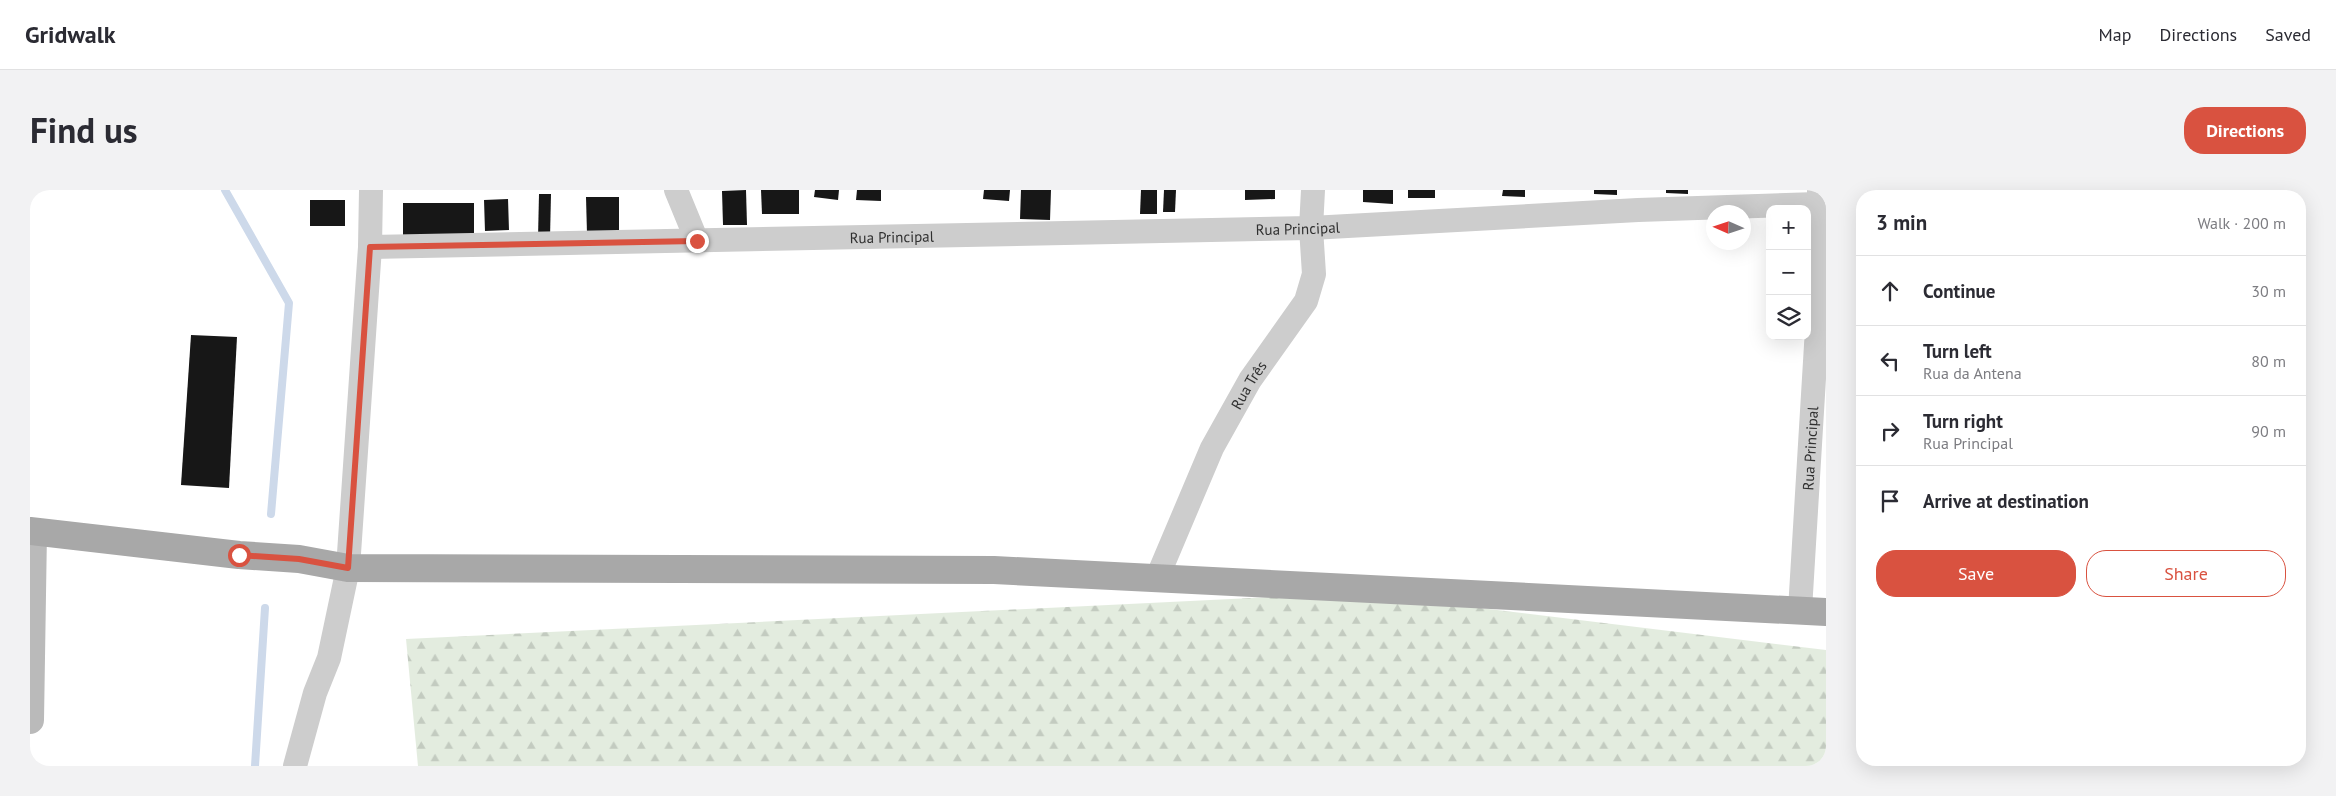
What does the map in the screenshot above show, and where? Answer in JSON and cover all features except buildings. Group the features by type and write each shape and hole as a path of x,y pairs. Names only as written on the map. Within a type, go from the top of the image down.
{"main road":[{"path":"32,531 239,555 299,559 348,568 984,570 1813,611"}],"street":[{"path":"296,766 315,693 329,658 348,568 370,247 372,190"},
{"path":"676,190 697,241"},
{"name":"Rua Três","path":"1157,578 1212,448 1250,380 1306,301 1314,274 1313,190"},
{"name":"Rua Principal","path":"370,247 1312,228 1639,200 1818,197 1813,611"},
{"path":"30,720 32,531"}],"green space":[{"path":"1356,593 1826,650 1826,766 418,766 406,639"}],"waterway":[{"path":"225,190 289,303 271,514"},
{"path":"255,766 265,608"}],"route":[{"path":"239,555 299,559 348,568 370,247 697,241"}]}
